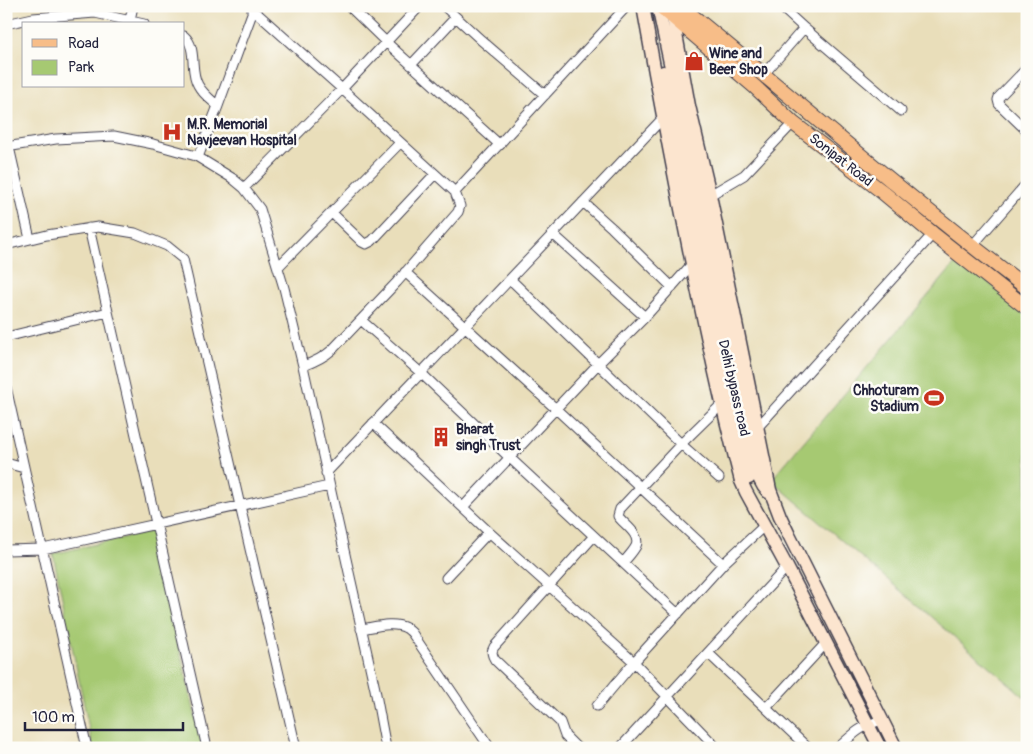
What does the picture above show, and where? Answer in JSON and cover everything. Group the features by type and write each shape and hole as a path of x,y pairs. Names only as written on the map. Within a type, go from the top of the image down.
{"main road":[{"name":"Delhi bypass road","path":"643,6 692,264 722,404 741,481 788,567 880,748"},
{"path":"650,6 755,464 763,488 773,497"},
{"path":"659,6 740,442 752,488 750,499"},
{"name":"Sonipat Road","path":"659,6 674,10 764,74 972,246 1027,288"},
{"name":"Delhi bypass road","path":"674,10 689,106 710,195 770,490 797,553 896,748"},
{"name":"Sonipat Road","path":"674,10 793,122 1027,308"},
{"path":"880,190 890,179"}],"street":[{"path":"130,20 133,6"},
{"path":"349,6 500,145"},
{"path":"244,188 342,89 420,6"},
{"path":"444,6 545,95"},
{"path":"455,192 627,6"},
{"path":"780,6 902,111"},
{"path":"198,157 253,9 455,192 460,206 458,212 361,320 325,357 302,366"},
{"path":"6,24 33,18 91,10 137,22"},
{"path":"411,65 456,17"},
{"path":"764,74 804,28"},
{"path":"185,37 189,40 191,46 198,86 218,106"},
{"path":"1027,68 998,100 999,104 1027,131"},
{"path":"326,472 663,118"},
{"path":"710,195 744,175 793,122"},
{"path":"30,239 7,147 56,139 114,136 153,144 198,157 232,178 244,188 260,208 284,288 375,689 386,748"},
{"path":"278,267 400,143"},
{"path":"332,213 366,244 372,241 436,174"},
{"path":"972,246 1027,183"},
{"path":"583,202 672,287"},
{"path":"6,245 47,235 98,227 135,233 167,246 183,259 296,748"},
{"path":"89,228 207,748"},
{"path":"553,234 645,317"},
{"path":"757,428 933,234"},
{"path":"463,507 645,317 692,264"},
{"path":"405,272 723,564"},
{"path":"510,279 681,444 719,478"},
{"path":"6,336 108,312"},
{"path":"361,320 678,614"},
{"path":"6,387 87,748"},
{"path":"623,563 636,546 637,540 618,516 620,509 681,444 722,404"},
{"path":"373,423 489,532 634,662 716,747"},
{"path":"6,463 24,468"},
{"path":"6,550 43,549 329,486"},
{"path":"596,706 723,564 766,525"},
{"path":"446,578 489,532"},
{"path":"576,748 565,736 560,722 495,660 492,656 492,650 594,536"},
{"path":"620,748 788,567"},
{"path":"361,629 399,625 412,633 490,748"},
{"path":"766,708 826,642"},
{"path":"708,653 808,748"},
{"path":"838,748 861,728 882,720"}],"green space":[{"name":"Chhoturam Stadium","path":"960,258 1027,315 1027,699 771,480"},
{"path":"152,531 203,748 93,748 53,554"}],"place":[{"name":"Wine and Beer Shop","path":"694,61"},
{"name":"M.R. Memorial Navjeevan Hospital","path":"172,132"},
{"name":"Chhoturam Stadium","path":"934,398"},
{"name":"Bharat singh Trust","path":"441,437"}]}
